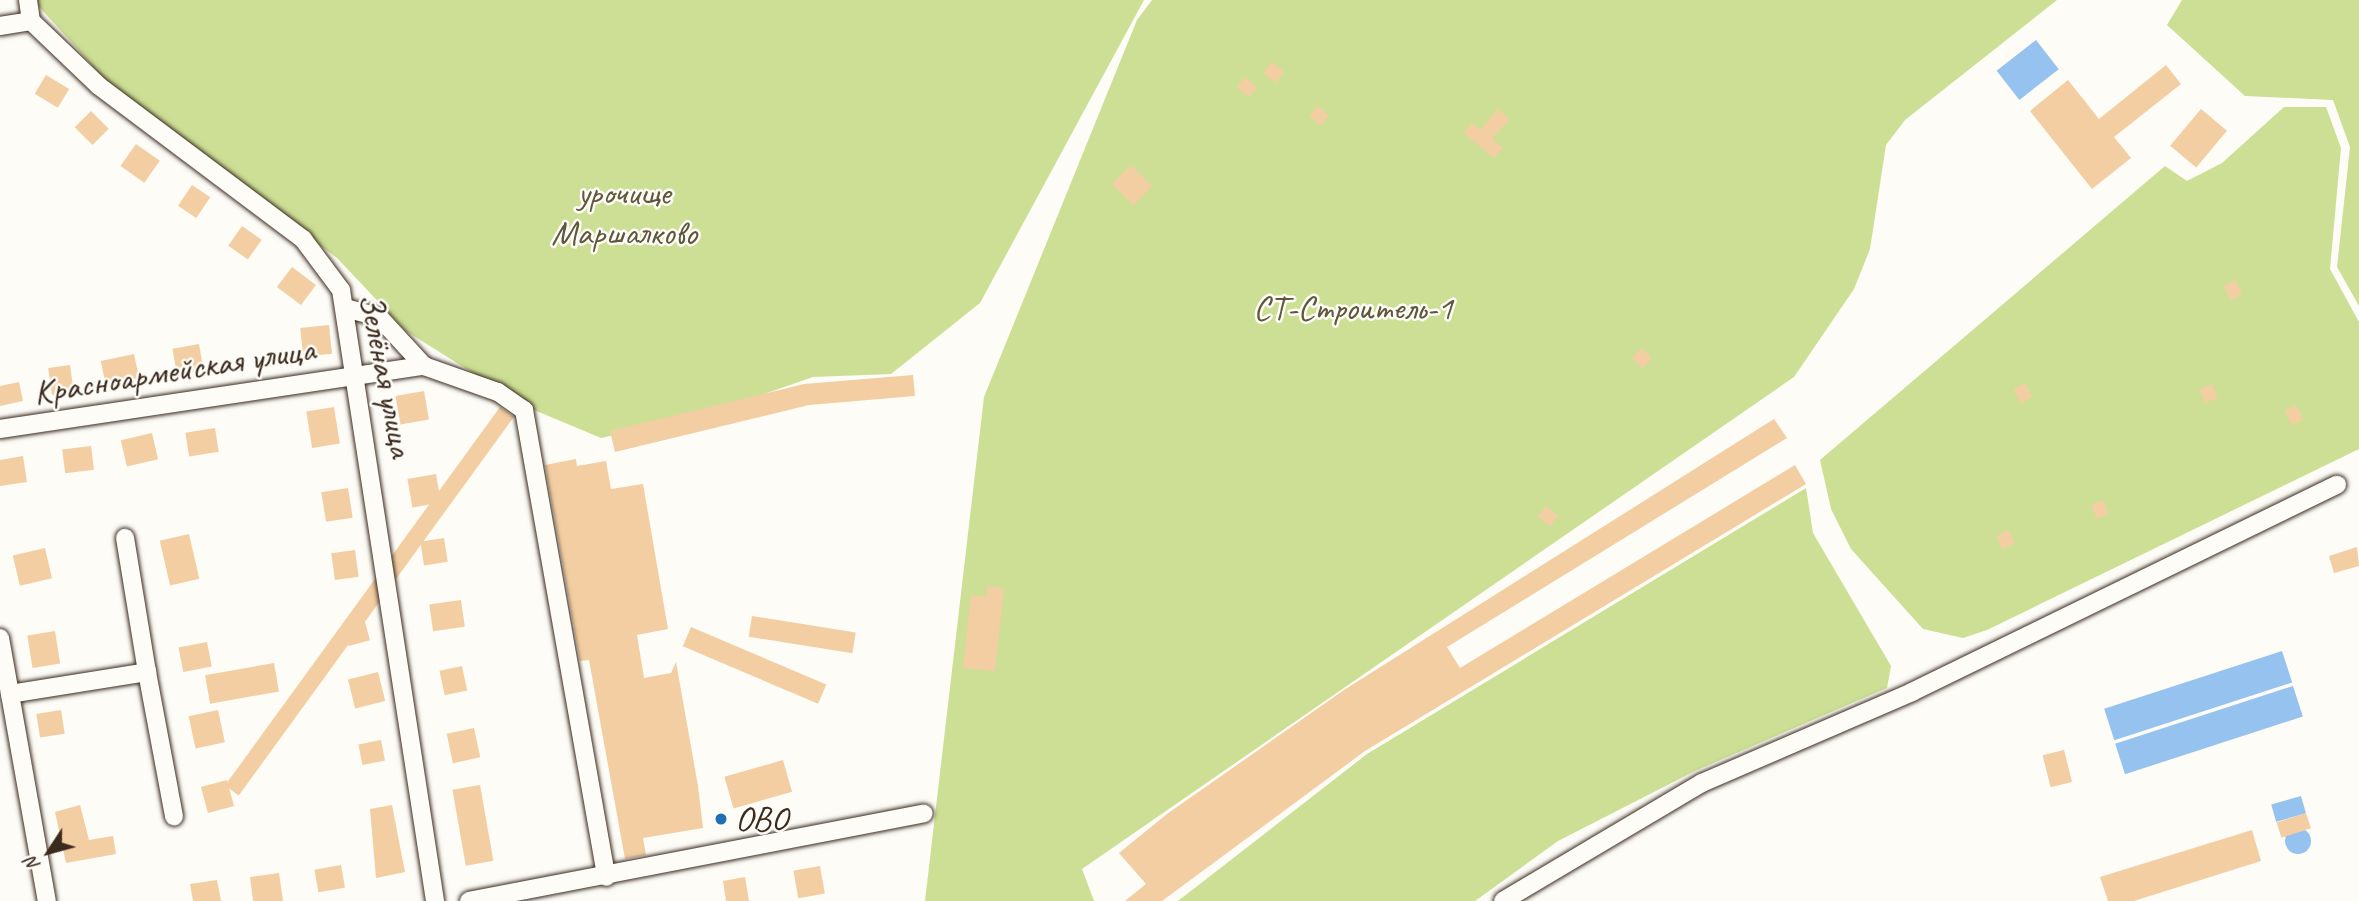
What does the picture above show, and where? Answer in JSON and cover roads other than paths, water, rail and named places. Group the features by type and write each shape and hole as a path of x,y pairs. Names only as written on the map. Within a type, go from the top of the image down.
{"street":[{"path":"0,26 31,21 28,0"},
{"name":"Зелёная улица","path":"31,21 99,86 303,239 327,265 345,308 358,374 435,901"},
{"path":"345,308 379,317 424,366 498,392 524,410 531,428 606,877"},
{"name":"Красноармейская улица","path":"0,429 424,366"},
{"path":"1503,901 1702,783 1912,692 2337,485"},
{"path":"124,538 174,816"},
{"path":"0,638 47,901"},
{"path":"10,694 147,672"},
{"path":"469,901 606,877 924,813"}],"water":[{"path":"2036,40 2059,69 2019,100 1997,71"},
{"path":"2282,651 2292,682 2114,740 2104,709"},
{"path":"2293,686 2303,716 2125,774 2115,744"},
{"path":"2301,796 2306,813 2276,822 2271,805"},
{"path":"2298,828 2307,832 2311,841 2307,850 2298,854 2289,850 2285,841 2289,832"}],"place":[{"name":"ОВО","path":"721,819"}],"park label":[{"name":"урочище Маршалково","path":"624,213"},
{"name":"СТ-Строитель-1","path":"1353,308"}]}
